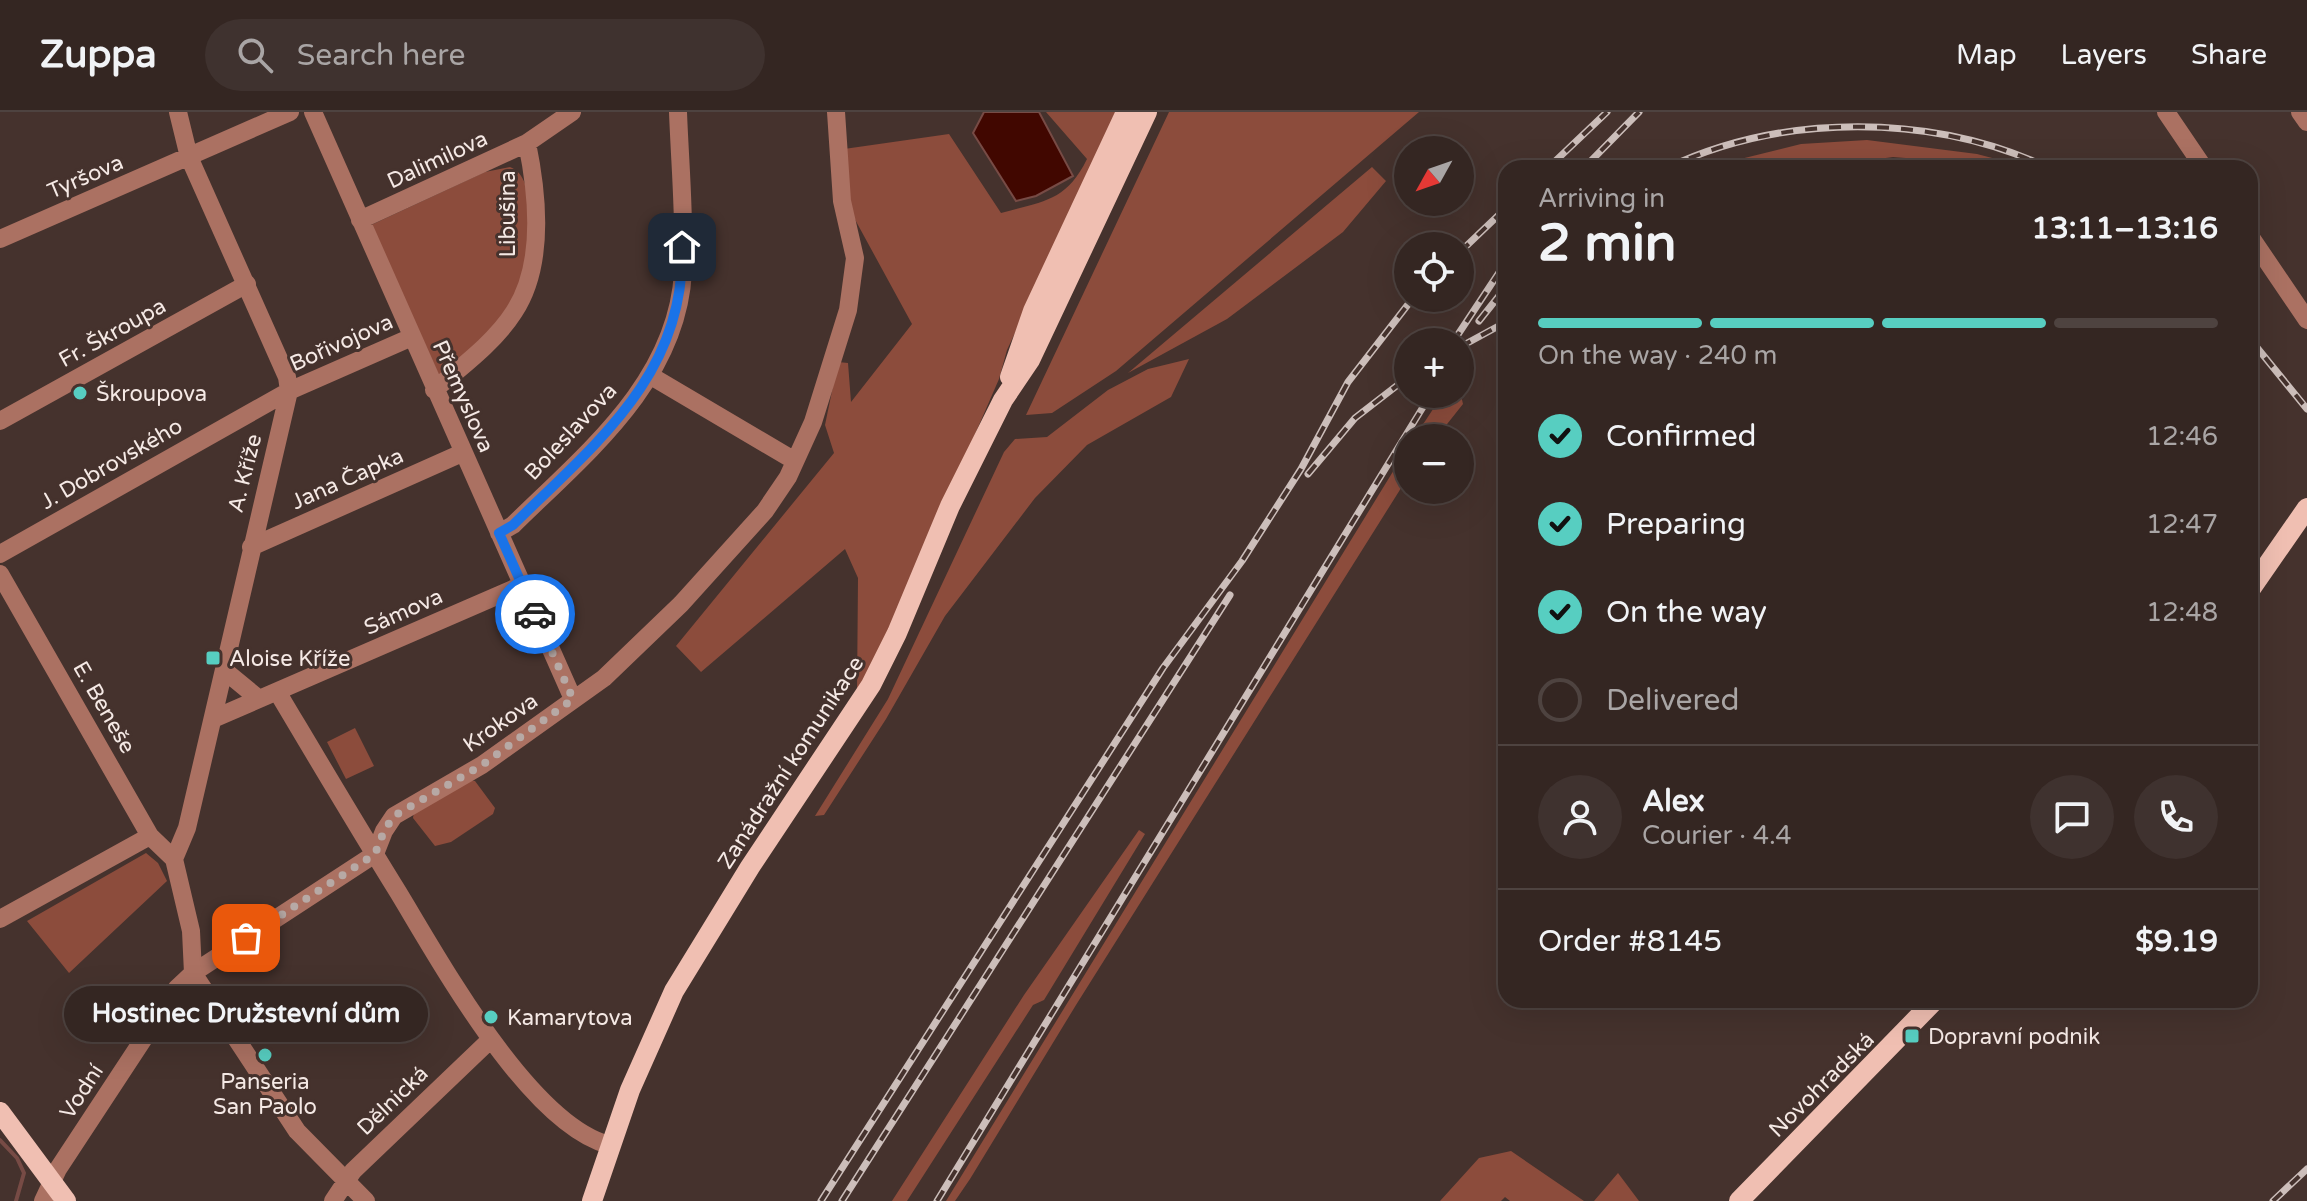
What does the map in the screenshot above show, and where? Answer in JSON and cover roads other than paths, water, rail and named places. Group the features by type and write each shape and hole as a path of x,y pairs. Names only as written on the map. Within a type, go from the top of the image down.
{"main road":[{"name":"Zanádražní komunikace","path":"1003,400 1033,311 1126,112"},
{"name":"Zanádražní komunikace","path":"592,1201 609,1145 674,991 750,867 871,685 897,633 950,506 1003,400 1030,360 1147,112"},
{"path":"2258,578 2307,508"},
{"name":"Novohradská","path":"1739,1201 1927,1008"},
{"path":"0,1112 66,1201"}],"street":[{"path":"178,112 189,157 287,377 289,391"},
{"name":"Tyršova","path":"0,239 290,112"},
{"name":"Přemyslova","path":"313,112 573,699"},
{"name":"Dalimilova","path":"360,220 527,143 572,112"},
{"name":"Boleslavova","path":"499,533 513,525 614,426 651,376 671,328 683,274 678,112"},
{"name":"Krokova","path":"375,854 394,816 482,765 604,678 681,604 765,511 795,461 813,422 848,310 855,258 842,201 836,112"},
{"path":"2166,112 2199,160"},
{"path":"2300,112 2307,122"},
{"name":"Libušina","path":"434,390 506,323 527,287 535,219 534,177 527,143"},
{"path":"2258,248 2307,320"},
{"name":"Fr. Škroupa","path":"0,421 247,284"},
{"name":"Bořivojova","path":"289,391 412,337"},
{"path":"651,376 795,461"},
{"name":"A. Kříže","path":"174,859 187,828 289,391"},
{"name":"J. Dobrovského","path":"0,554 289,391"},
{"name":"Jana Čapka","path":"251,547 462,453"},
{"name":"E. Beneše","path":"0,574 150,836 174,859"},
{"name":"Sámova","path":"213,719 522,585"},
{"path":"225,671 259,699"},
{"path":"278,693 490,1040 567,1122 594,1141 609,1145"},
{"path":"0,919 150,836"},
{"path":"193,973 375,854"},
{"path":"174,859 191,931 193,973 297,1131 366,1201"},
{"name":"Vodní","path":"43,1201 52,1182 170,998 193,973"},
{"name":"Dělnická","path":"333,1201 347,1182 490,1040"}],"waterway":[{"path":"0,1140 17,1158 24,1173 16,1201"}],"railway":[{"path":"1556,160 1607,112"},
{"path":"1592,160 1639,112"},
{"path":"1687,160 1759,137 1808,129 1858,127 1907,129 1956,137 2029,160"},
{"path":"1474,239 1498,216"},
{"path":"1462,328 1498,274"},
{"path":"1479,321 1498,297"},
{"path":"821,1201 1163,668 1242,561 1301,469 1348,382 1402,312"},
{"path":"1474,339 1498,326"},
{"path":"2258,349 2307,409"},
{"path":"1308,474 1355,418 1394,388"},
{"path":"937,1201 1422,408"},
{"path":"842,1201 1230,595"},
{"path":"2273,1201 2307,1169"}],"place":[{"name":"Škroupova","path":"80,393"},
{"name":"Aloise Kříže","path":"213,658"},
{"name":"Hostinec Družstevní dům","path":"246,938"},
{"name":"Kamarytova","path":"491,1017"},
{"name":"Dopravní podnik","path":"1912,1036"},
{"name":"Panseria San Paolo","path":"265,1055"}]}
